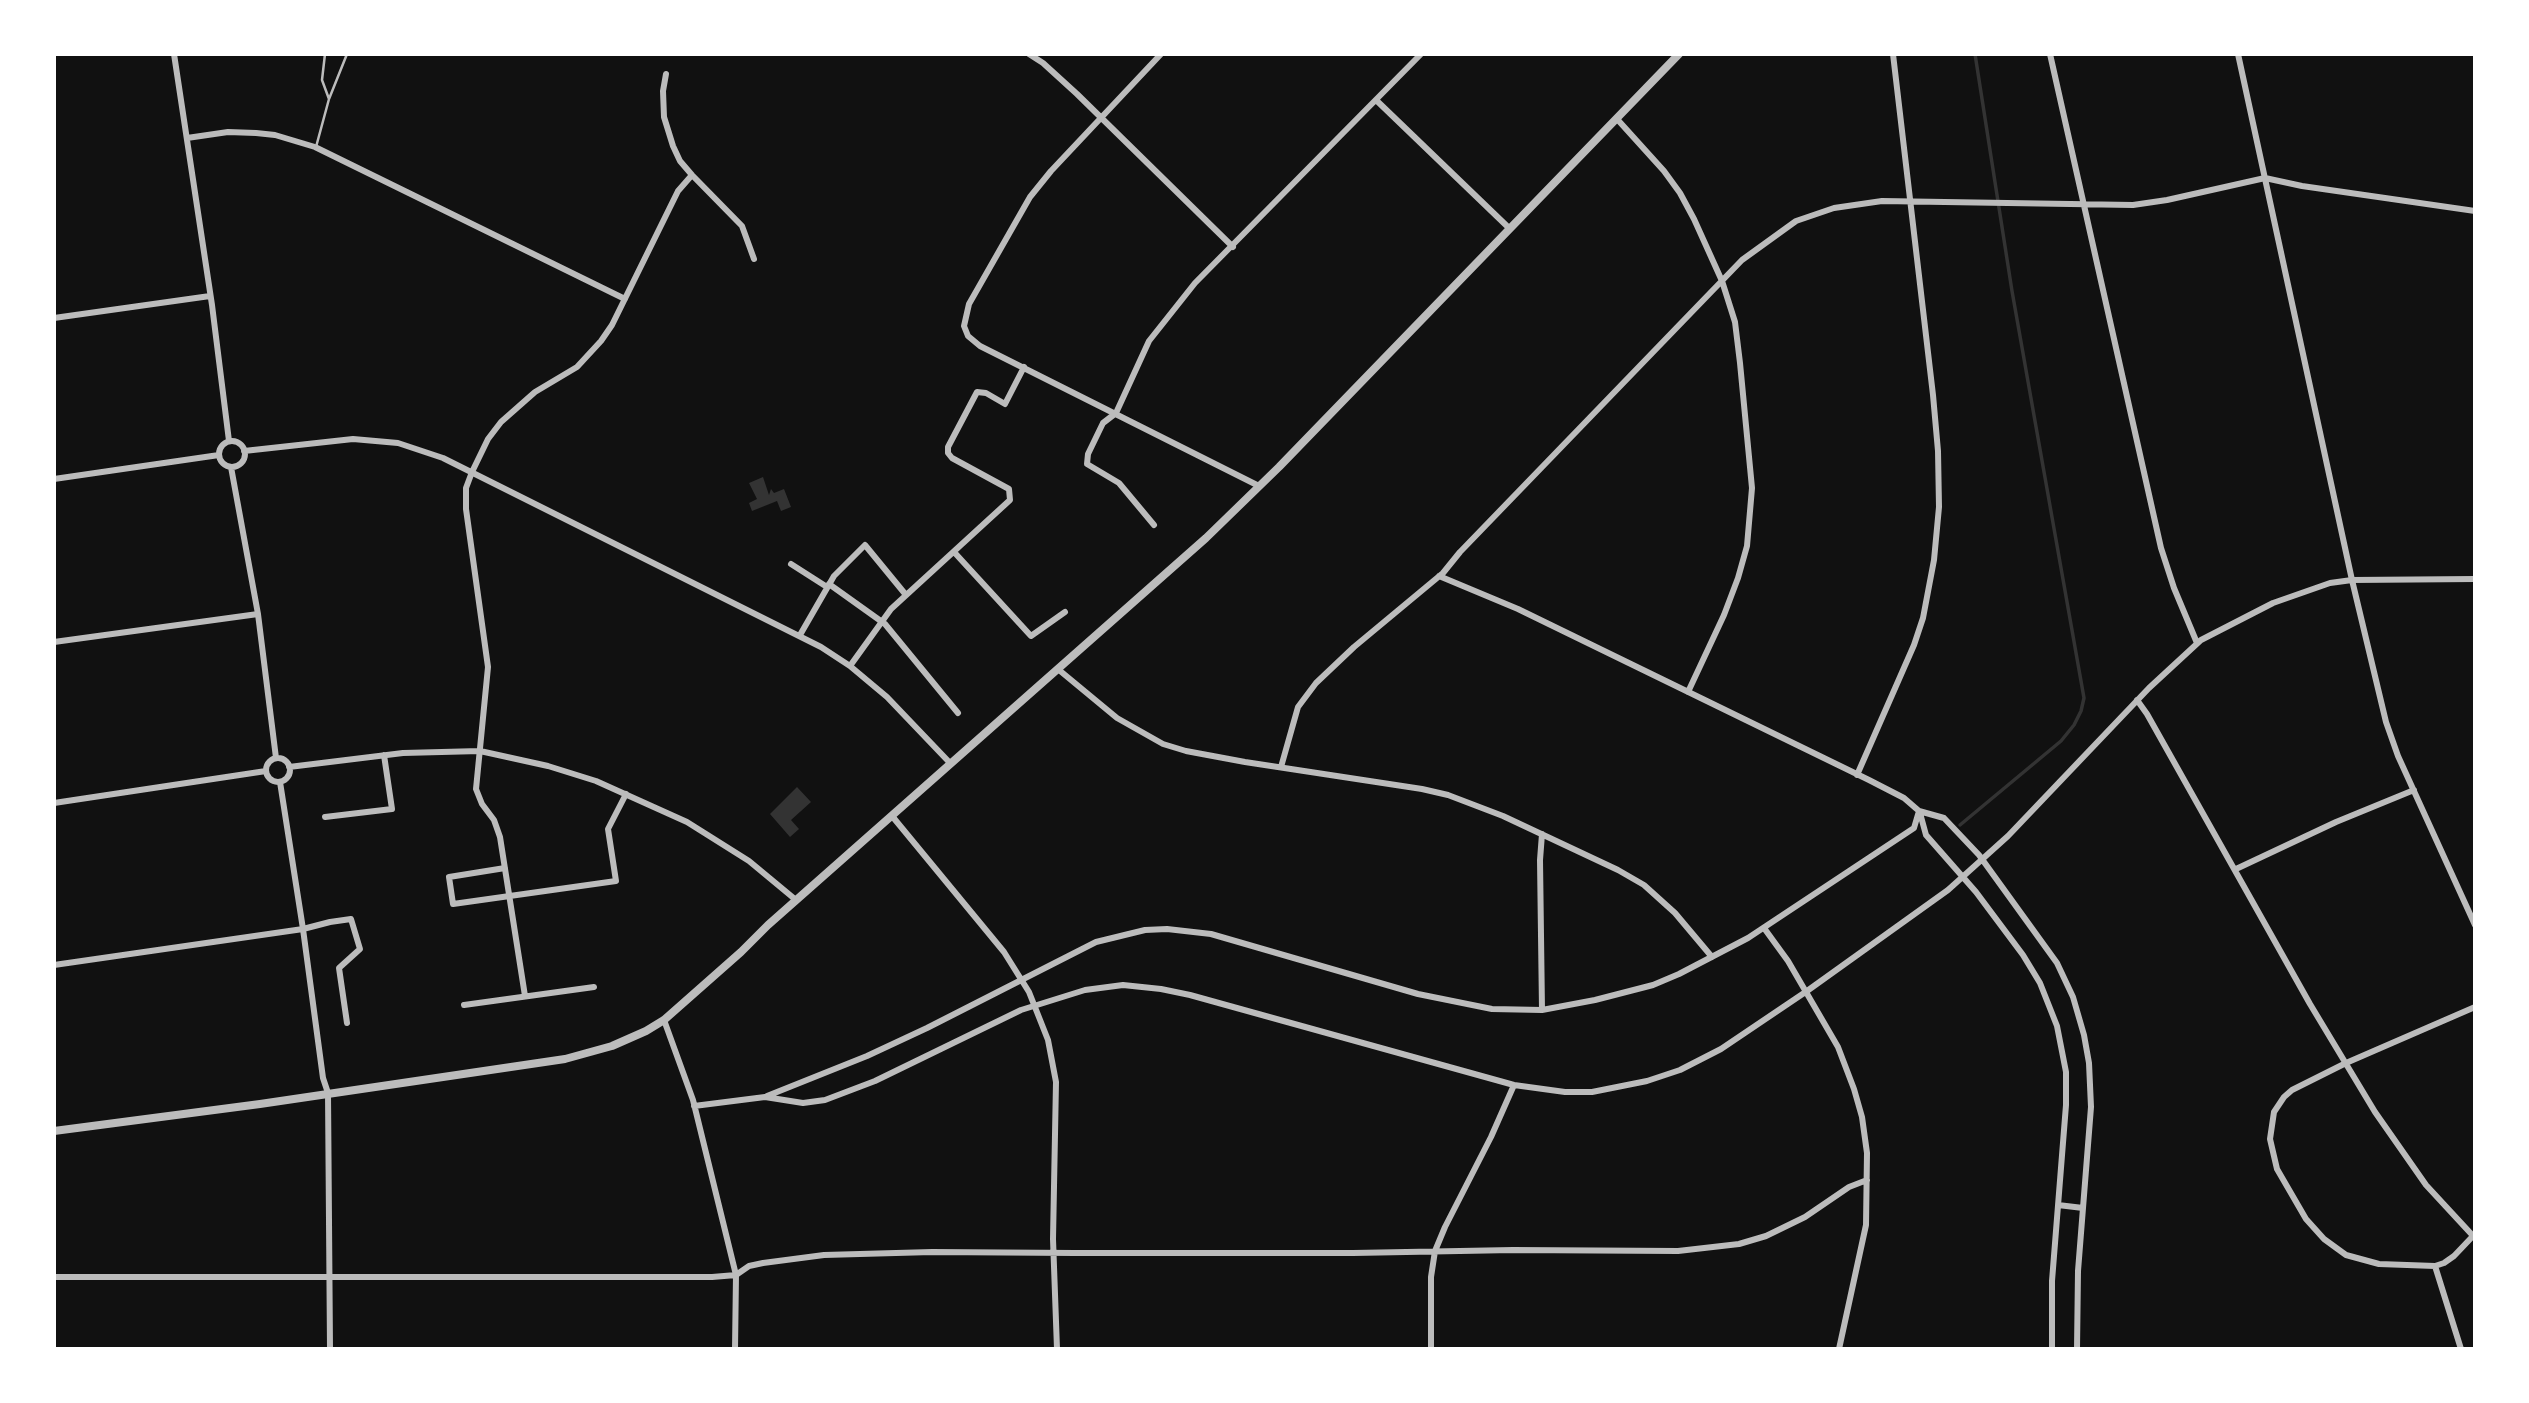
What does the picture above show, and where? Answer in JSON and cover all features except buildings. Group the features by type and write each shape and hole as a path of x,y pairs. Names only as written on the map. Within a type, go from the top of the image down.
{"street":[{"path":"174,54 229,441"},
{"path":"1029,54 1043,63 1233,247"},
{"path":"1161,54 1030,197 979,284 964,326 968,336 980,345 1259,486"},
{"path":"1154,525 1119,483 1087,464 1088,454 1103,423 1116,413 1139,358 1159,326 1195,283 1421,54"},
{"path":"54,1131 513,1068 583,1055 623,1041 664,1020 796,900 1176,566 1259,486 1679,54"},
{"path":"1857,775 1914,645 1930,590 1939,507 1938,452 1893,54"},
{"path":"2050,54 2161,548 2197,643"},
{"path":"2238,54 2352,580 2386,722 2475,925"},
{"path":"666,74 663,102 668,133 680,161 741,226 754,259"},
{"path":"1376,100 1509,228"},
{"path":"1617,119 1680,192 1722,281 1735,322 1752,488 1750,526 1738,579 1688,692"},
{"path":"187,138 228,132 256,133 275,135 316,147 625,299"},
{"path":"525,996 497,826 478,798 476,789 488,667 466,509 466,488 488,439 501,422 517,405 577,367 588,357 612,324 678,191 692,175"},
{"path":"1281,766 1291,724 1305,695 1354,647 1439,576 1742,260 1796,221 1815,212 1846,205 1910,200 2133,205 2265,178 2302,186 2475,211"},
{"path":"54,318 210,296"},
{"path":"850,666 881,621 1010,499 1009,489 952,458 948,447 977,392 986,393 1005,404 1024,367"},
{"path":"244,451 326,441 372,439 423,450 800,635 850,666 887,697 951,764"},
{"path":"229,441 240,444 244,451 242,462 232,467"},
{"path":"229,441 220,448 219,455 221,462 232,467"},
{"path":"54,479 219,455"},
{"path":"232,467 258,614 276,758"},
{"path":"800,635 837,572 865,545 906,595"},
{"path":"954,552 1031,635 1065,612"},
{"path":"791,564 881,621 958,713"},
{"path":"1439,576 1518,609 1688,692 1904,798 1919,811 1944,818 1982,861 2057,962 2081,1021 2089,1063 2091,1107 2078,1271 2077,1349"},
{"path":"765,1097 803,1103 841,1095 1035,1005 1109,986 1161,989 1514,1085 1565,1092 1592,1092 1647,1081 1680,1070 1721,1049 1807,991 1963,878 2137,700 2197,643 2273,603 2330,583 2352,580 2475,579"},
{"path":"54,642 258,614"},
{"path":"1059,670 1117,718 1163,744 1186,751 1390,783 1448,795 1542,834 1644,885 1675,913 1712,957"},
{"path":"2137,700 2346,1063 2408,1161 2474,1237 2454,1256 2435,1266 2362,1261 2336,1248 2306,1219 2277,1169 2270,1139 2271,1121 2278,1104 2292,1090 2346,1063 2475,1007"},
{"path":"289,767 384,755 480,751 567,771 626,793 710,835 749,861 796,900"},
{"path":"325,817 392,809 384,755"},
{"path":"276,758 286,761 289,767 287,778 280,782 272,781 266,771 270,761 276,758"},
{"path":"54,803 266,771"},
{"path":"280,782 323,1078 328,1094 330,1349"},
{"path":"2236,869 2336,822 2414,790"},
{"path":"505,868 449,877 453,904 616,881 608,829 626,793"},
{"path":"1919,811 1926,835 2024,955 2040,983 2057,1026 2066,1072 2066,1105 2052,1281 2052,1349"},
{"path":"694,1106 765,1097 867,1056 927,1028 1096,942 1119,935 1167,929 1211,934 1418,994 1492,1009 1542,1010 1594,1000 1653,985 1764,928 1914,828 1919,811"},
{"path":"892,816 979,920 1021,979 1035,1005 1048,1040 1056,1082 1054,1253 1058,1349"},
{"path":"1542,834 1542,1010"},
{"path":"54,965 303,929 351,919 360,948 339,968 347,1023"},
{"path":"1764,928 1807,991 1838,1047 1854,1089 1867,1153 1866,1225 1839,1349"},
{"path":"464,1005 594,987"},
{"path":"664,1020 694,1106 736,1275 734,1349"},
{"path":"1431,1349 1431,1277 1435,1251 1492,1137 1514,1085"},
{"path":"54,1277 712,1277 736,1275 749,1266 763,1263 824,1255 933,1252 1678,1251 1739,1244 1780,1230 1805,1217 1849,1187 1867,1180"},
{"path":"2058,1205 2083,1208"},
{"path":"2435,1266 2461,1349"}],"lane":[{"path":"325,54 323,80 328,99"},
{"path":"316,147 328,99 347,54"}],"shaded area":[{"path":"763,477 769,495 771,489 774,493 784,489 791,507 781,511 777,501 752,511 749,503 757,499 749,483"},
{"path":"797,787 811,802 791,820 799,829 790,837 770,814"}],"waterway":[{"path":"1960,825 2061,741 2074,725 2084,698 2012,291 1975,54"}]}
